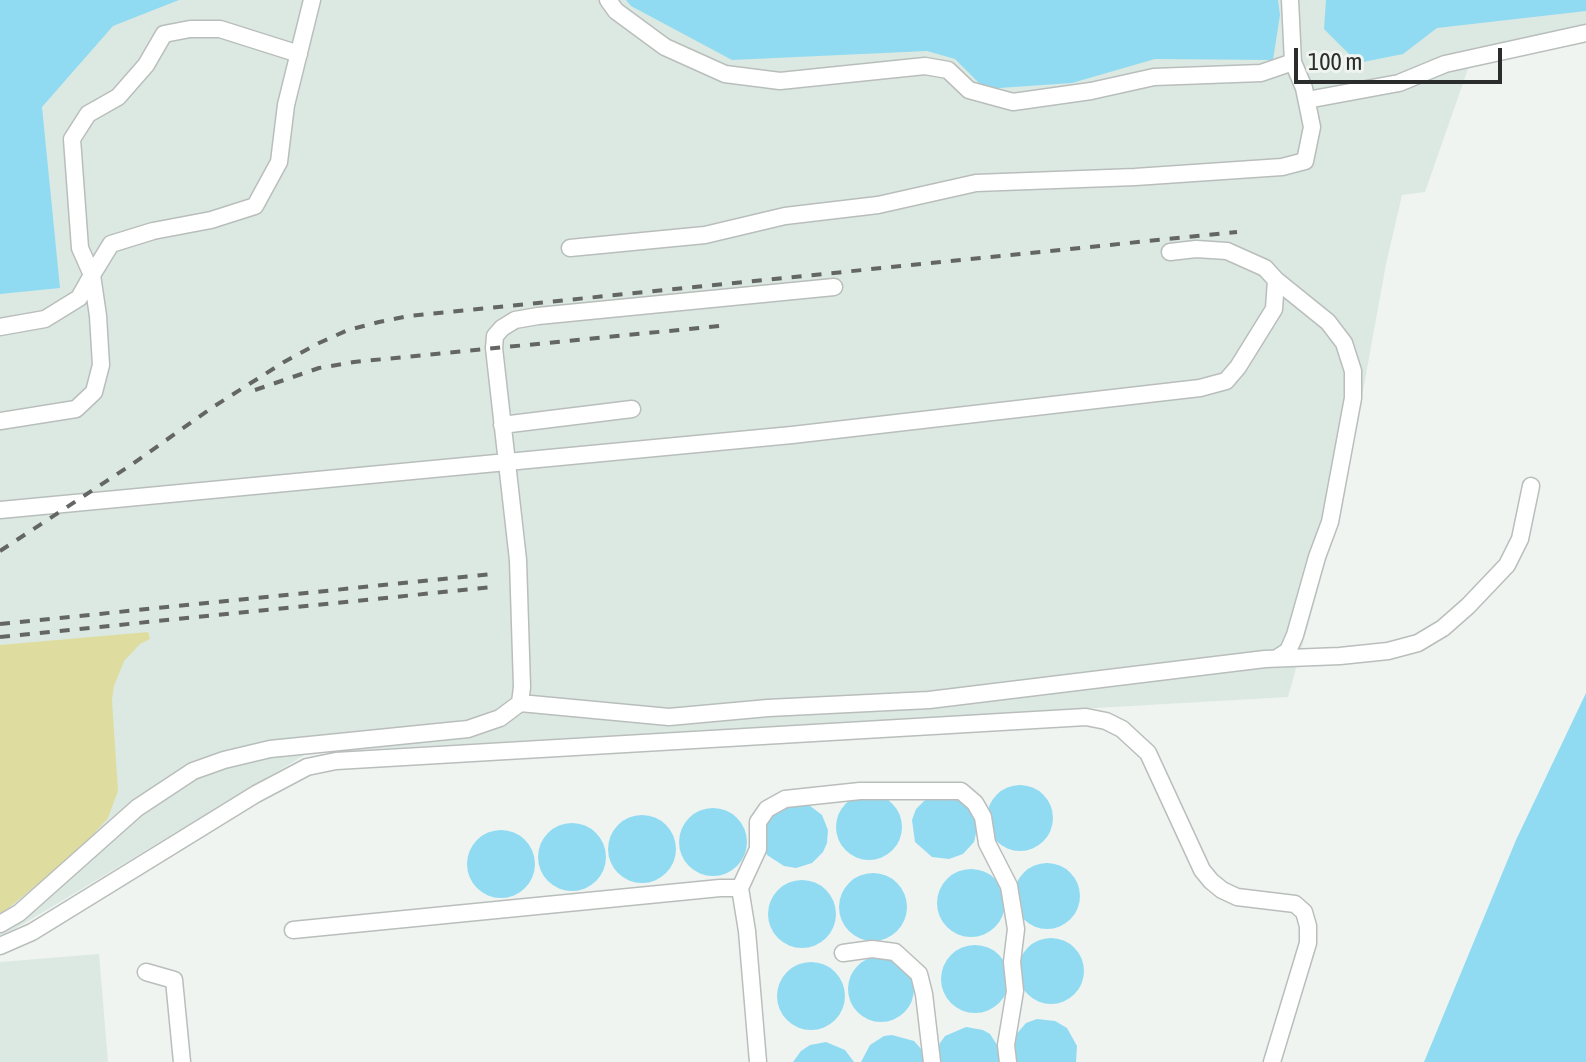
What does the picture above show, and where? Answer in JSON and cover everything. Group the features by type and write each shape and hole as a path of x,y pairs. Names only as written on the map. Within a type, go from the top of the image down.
{"lane":[{"path":"0,327 45,319 79,298 111,244 255,206 279,162 286,105 312,0"},
{"path":"608,0 616,11 665,47 725,74 780,81 925,66 948,70 969,90 1013,102 1091,91 1154,77 1261,73 1293,62"},
{"path":"570,248 705,235 785,216 878,205 976,183 1135,177 1282,167 1305,161 1312,127 1307,100 1293,62 1290,0"},
{"path":"0,421 76,409 94,392 101,365 98,316 92,275 80,248 72,139 88,114 118,97 146,65 164,34 190,29 220,29 299,54"},
{"path":"1307,100 1399,83 1445,64 1586,33"},
{"path":"1170,252 1196,249 1227,251 1265,268 1328,322 1344,343 1353,371 1353,398 1330,522 1295,635 1288,651 1277,658"},
{"path":"0,510 792,435 1200,388 1226,381 1238,367 1274,309 1276,280"},
{"path":"520,703 518,560 495,336 515,320 834,287"},
{"path":"502,425 632,409"},
{"path":"0,924 19,913 137,808 193,771 270,749 468,729 500,718 520,703 669,717 768,708 929,700 1096,677 1277,658 1388,651 1418,643 1443,628 1507,565 1520,539 1531,486"},
{"path":"0,946 32,932 256,794 307,767 336,761 1086,717 1106,721 1122,729 1148,753 1202,870 1211,881 1237,897 1295,904 1304,912 1308,943 1272,1062"},
{"path":"758,1062 747,931 740,888 758,849 758,822 767,809 785,799 860,791 961,791 975,803 983,817 987,843 1009,886 1016,929 1012,962 1015,991 1006,1045 1008,1062"},
{"path":"293,930 740,888"},
{"path":"843,953 872,949 895,952 919,974 932,1062"},
{"path":"146,972 174,980 182,1062"}],"shaded area":[{"path":"0,0 1586,0 1586,41 1470,63 1425,192 1402,195 1386,264 1344,496 1288,697 308,753 0,938"},
{"path":"148,632 150,639 140,644 124,661 114,686 112,700 118,791 108,818 80,849 0,915 0,645"},
{"path":"99,954 108,1062 0,1062 0,962"}],"water":[{"path":"0,0 179,0 113,26 42,107 60,288 0,294"},
{"path":"626,0 1278,0 1280,15 1273,60 1155,59 1072,83 985,89 955,59 927,51 732,60 631,6"},
{"path":"1326,0 1586,0 1586,11 1437,28 1403,54 1358,63 1324,29"},
{"path":"1586,693 1586,1062 1424,1062 1516,840"},
{"path":"1013,785 1027,785 1039,790 1048,799 1053,818 1051,831 1044,842 1027,851 1013,851 1001,846 992,837 987,825 987,811 992,799 1001,790"},
{"path":"863,794 875,794 887,799 897,809 902,827 900,840 887,855 875,860 863,860 851,855 841,845 836,833 836,821 841,809 851,799"},
{"path":"930,795 964,798 978,825 974,842 963,854 949,859 932,857 915,842 912,820 916,809"},
{"path":"805,802 822,815 828,830 827,843 812,863 796,868 784,866 767,855 761,840 771,810"},
{"path":"713,808 737,818 747,842 737,866 713,876 689,866 679,842 689,818"},
{"path":"642,815 666,825 676,849 666,873 642,883 618,873 608,849 618,825"},
{"path":"572,823 596,833 606,857 596,881 572,891 548,881 538,857 548,833"},
{"path":"501,830 525,840 535,864 525,888 501,898 477,888 467,864 477,840"},
{"path":"1047,863 1060,865 1075,878 1080,896 1078,909 1065,924 1047,929 1034,927 1019,914 1014,896 1016,883 1029,868"},
{"path":"971,869 995,879 1005,903 995,927 971,937 947,927 937,903 947,879"},
{"path":"873,873 897,883 907,907 897,931 873,941 849,931 839,907 849,883"},
{"path":"802,880 826,890 836,914 826,938 802,948 778,938 768,914 778,890"},
{"path":"1051,938 1064,940 1074,948 1082,958 1082,984 1074,994 1064,1002 1051,1004 1038,1002 1028,994 1020,984 1018,971 1020,958 1028,948 1038,940"},
{"path":"975,945 999,955 1009,979 999,1003 975,1013 951,1003 941,979 951,955"},
{"path":"874,956 888,956 900,961 909,970 914,989 912,1002 905,1013 888,1022 874,1022 862,1017 853,1008 848,996 848,982 853,970 862,961"},
{"path":"811,962 835,972 845,996 835,1020 811,1030 787,1020 777,996 787,972"},
{"path":"1037,1019 1055,1021 1067,1028 1077,1046 1076,1062 1011,1062 1013,1038 1026,1023"},
{"path":"966,1027 990,1034 1001,1051 1002,1062 935,1062 945,1036"},
{"path":"884,1036 914,1041 927,1062 861,1062 870,1045"},
{"path":"826,1042 845,1050 854,1062 793,1062 810,1045"}],"railway":[{"path":"0,551 284,362 348,330 379,322 409,316 1237,232"},
{"path":"255,390 319,368 354,362 729,325"},
{"path":"0,624 492,574"},
{"path":"0,637 493,587"}]}
